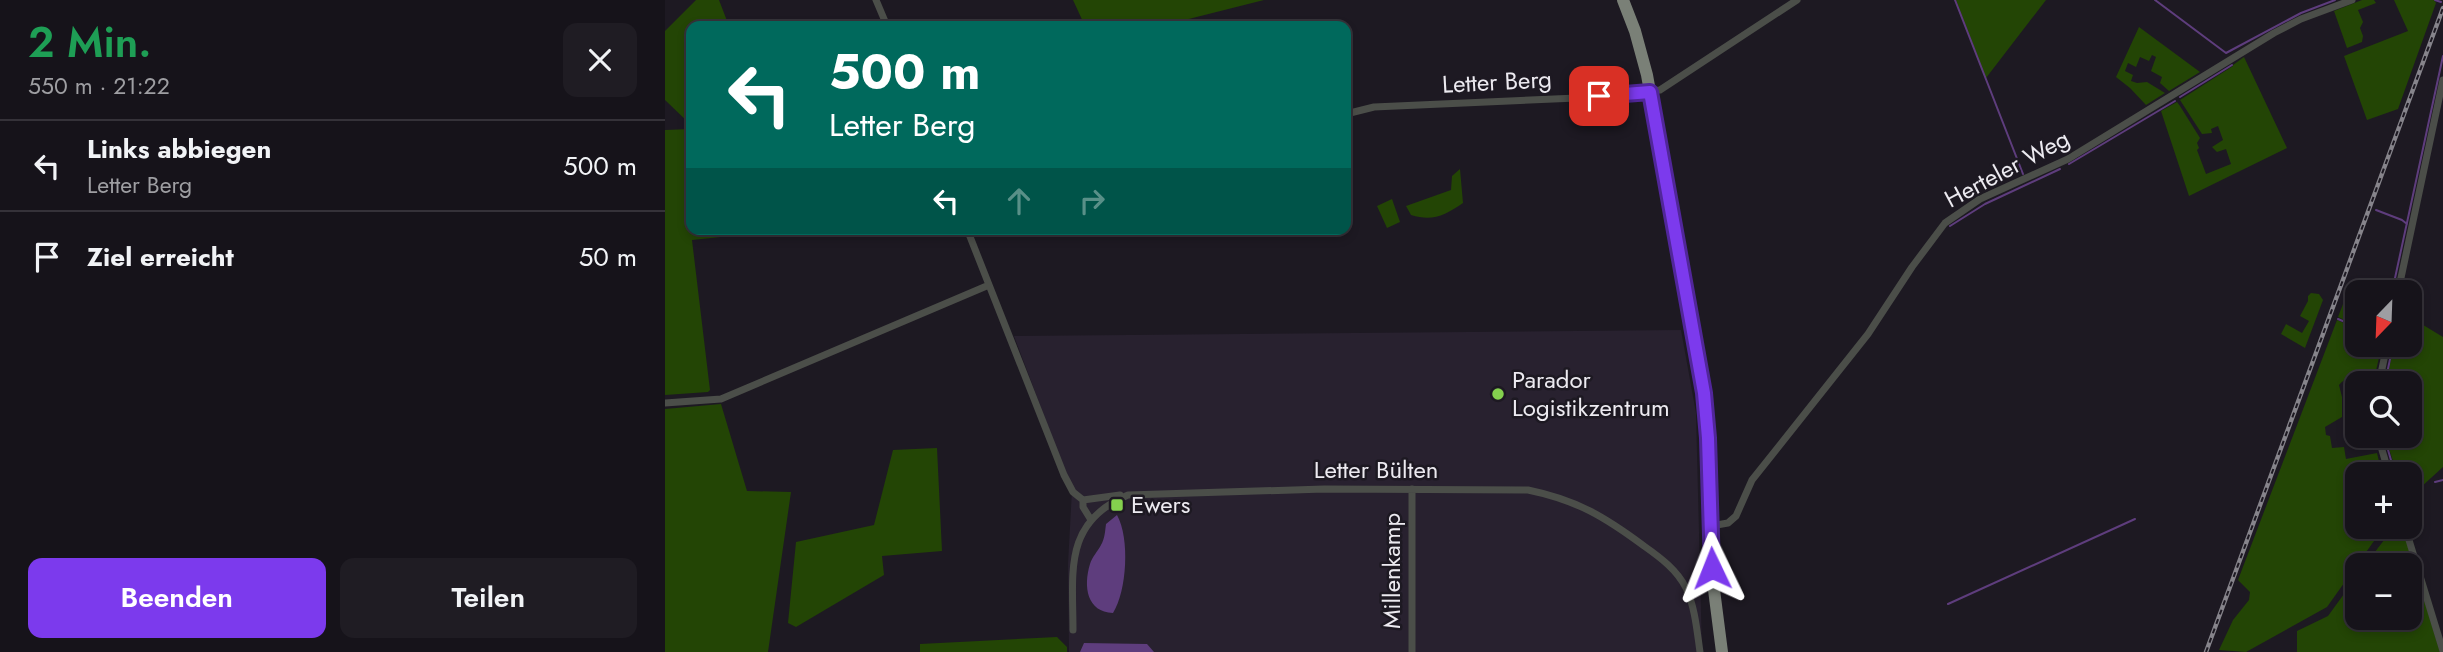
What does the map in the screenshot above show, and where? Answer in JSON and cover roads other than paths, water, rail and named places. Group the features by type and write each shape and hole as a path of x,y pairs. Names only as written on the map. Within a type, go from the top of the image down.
{"main road":[{"path":"1623,0 1635,31 1650,92 1701,367 1708,438 1716,610 1722,652"}],"street":[{"path":"876,0 885,21"},
{"path":"1650,92 1669,85 1797,0"},
{"name":"Herteler Weg","path":"1711,526 1728,523 1736,516 1752,480 1868,334 1945,223 1980,199 2068,159 2274,33 2301,19 2352,0"},
{"path":"2401,280 2443,80"},
{"name":"Letter Berg","path":"1351,113 1374,107 1650,92"},
{"path":"969,235 1073,492 1083,500 1128,495"},
{"path":"665,403 721,398 989,285"},
{"name":"Letter Bülten","path":"1073,630 1074,549 1091,520 1108,503 1128,495 1412,489 1528,490 1553,495 1595,512 1655,554 1679,576 1692,603 1700,652"},
{"name":"Millenkamp","path":"1412,489 1412,652"},
{"path":"1083,500 1083,507 1091,520"},
{"path":"2409,539 2443,651"}],"waterway":[{"path":"1955,0 2023,174"},
{"path":"2155,0 2226,53 2301,13 2335,0"},
{"path":"2435,0 2441,2"},
{"path":"2395,280 2443,56"},
{"path":"2180,97 2232,65"},
{"path":"2069,164 2175,101"},
{"path":"1950,226 1985,204 2060,169"},
{"path":"2376,210 2407,224"},
{"path":"2338,319 2345,322"},
{"path":"2388,371 2390,357"},
{"path":"2387,448 2392,462"},
{"path":"2435,482 2443,480"},
{"path":"1948,604 2135,519"}],"railway":[{"path":"2206,652 2443,8"}],"place":[{"name":"Parador Logistikzentrum","path":"1498,394"},
{"name":"Ewers","path":"1117,505"}]}
